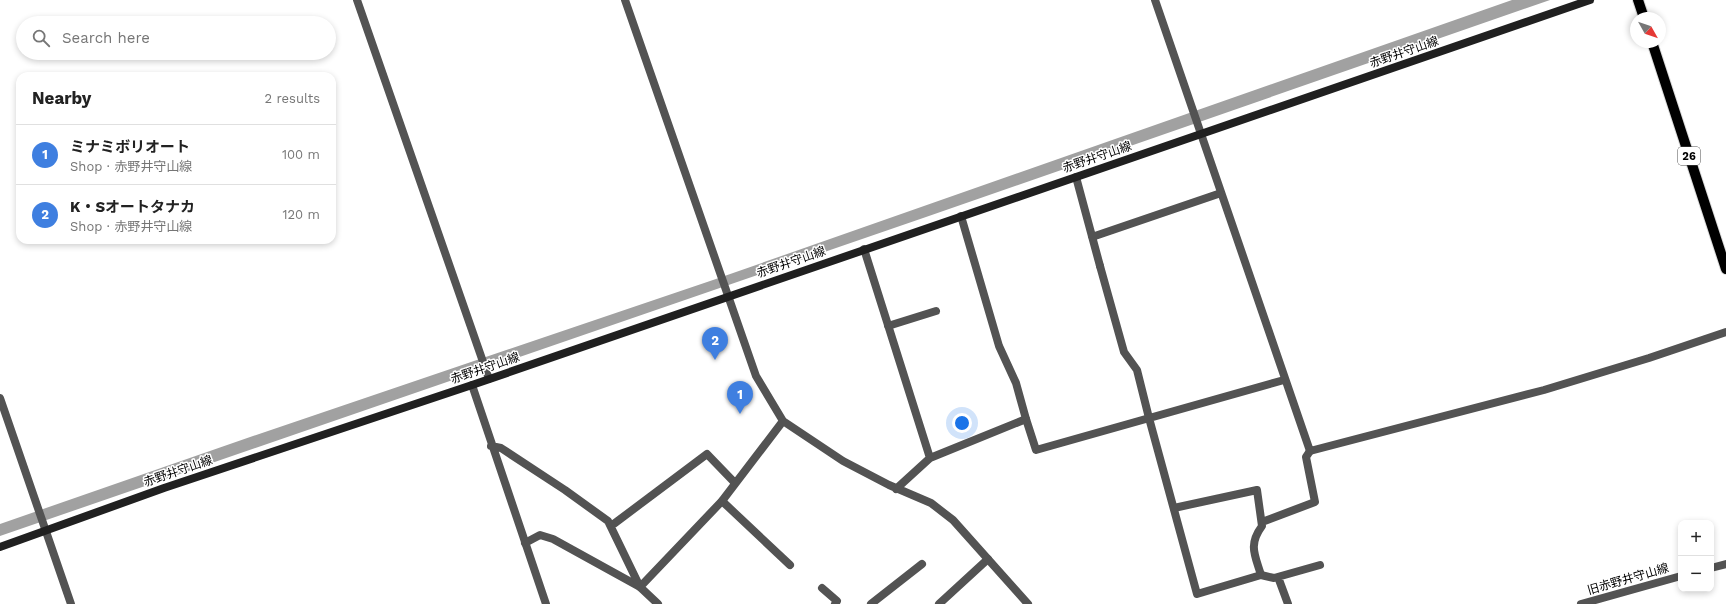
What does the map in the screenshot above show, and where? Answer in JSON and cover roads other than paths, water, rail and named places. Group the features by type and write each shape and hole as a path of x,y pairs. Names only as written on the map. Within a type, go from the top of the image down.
{"main road":[{"name":"赤野井守山線","path":"0,547 164,488 472,385 1590,0"},
{"path":"1638,0 1642,12"},
{"name":"26","path":"1654,48 1726,269"}],"street":[{"path":"357,0 489,379"},
{"path":"625,0 756,376 783,421 843,461 896,489 931,503 953,520 1028,604"},
{"path":"1155,0 1284,380 1310,451"},
{"path":"1076,177 1124,352 1137,370 1197,594 1261,575 1274,578 1320,565"},
{"path":"1092,237 1221,193"},
{"path":"961,216 999,346 1016,383 1036,450 1284,380"},
{"path":"864,249 930,458"},
{"path":"888,326 936,311"},
{"path":"1262,522 1315,502 1306,457 1310,451 1544,390 1649,358 1726,332"},
{"path":"472,385 491,446 546,604"},
{"path":"0,398 71,604"},
{"path":"896,489 930,458 1026,419"},
{"path":"640,587 722,501 783,421"},
{"path":"491,446 501,448 565,490 608,521 640,587"},
{"path":"610,526 707,454 735,483"},
{"path":"1174,508 1256,490 1262,526 1255,535 1253,550 1261,575"},
{"path":"722,501 790,565"},
{"path":"525,543 540,535 553,539 640,587 658,604"},
{"path":"939,604 988,559"},
{"path":"871,604 922,564"},
{"path":"1714,567 1726,564"},
{"path":"1278,577 1288,604"},
{"name":"旧赤野井守山線","path":"1581,604 1592,603 1678,577"},
{"path":"822,588 837,601 835,604"}],"place":[{"name":"K・Sオートタナカ","path":"715,360"},
{"name":"ミナミボリオート","path":"740,414"}]}
